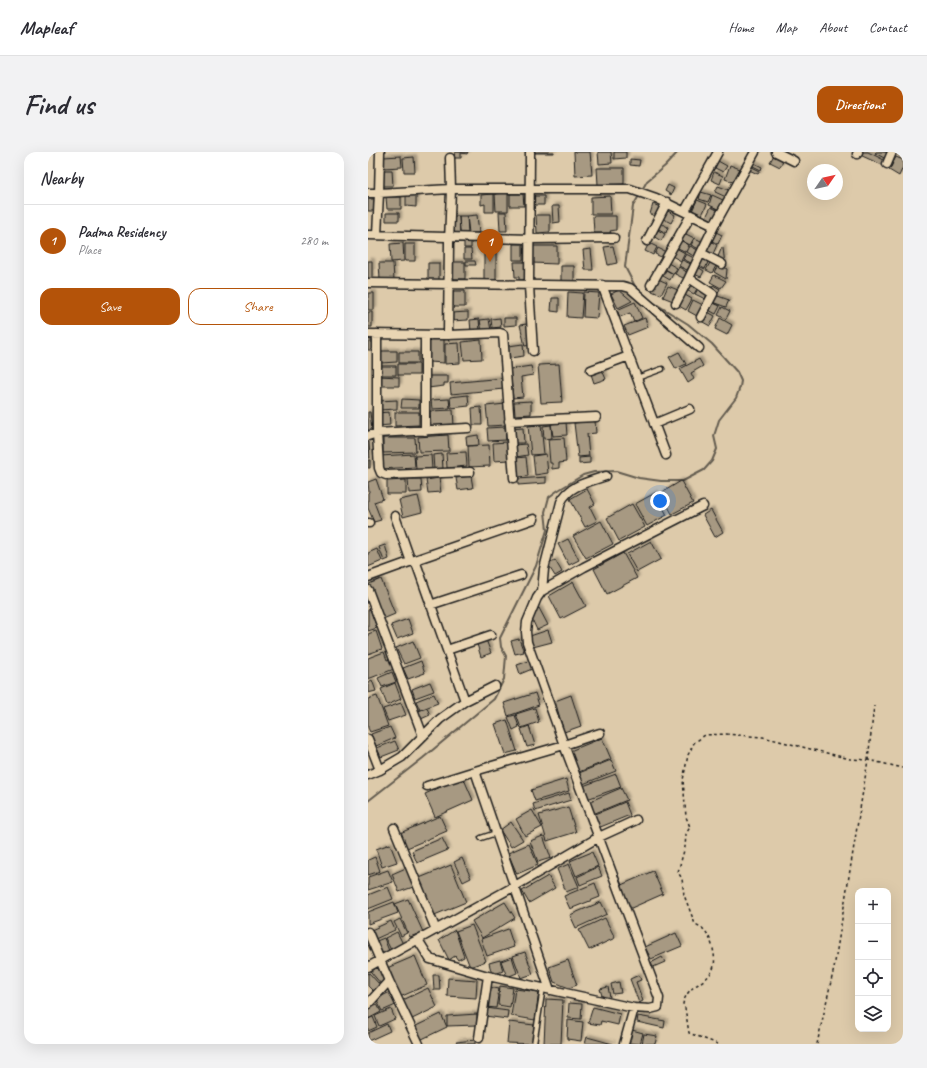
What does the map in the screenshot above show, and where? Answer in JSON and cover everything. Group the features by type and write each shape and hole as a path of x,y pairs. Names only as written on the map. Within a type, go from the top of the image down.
{"street":[{"path":"377,236 380,152"},
{"path":"530,152 529,286 534,351"},
{"path":"651,286 718,152"},
{"path":"676,303 714,226 755,152"},
{"path":"776,152 794,161"},
{"path":"886,164 892,152"},
{"path":"448,335 451,189 450,158"},
{"path":"368,193 451,189 630,189 667,202 714,226"},
{"path":"647,242 667,202"},
{"path":"368,235 530,239 614,238"},
{"path":"701,253 722,264"},
{"path":"689,278 713,294 701,317"},
{"path":"368,283 623,286 630,288 699,348"},
{"path":"602,285 666,455"},
{"path":"368,334 503,334 505,336 509,421 514,478"},
{"path":"377,334 377,433 379,468 381,473 386,475 470,472"},
{"path":"425,335 425,431"},
{"path":"591,370 629,356"},
{"path":"654,424 690,410"},
{"path":"509,421 596,417"},
{"path":"368,436 377,433 468,428"},
{"path":"542,591 544,569 561,502 566,492 606,476"},
{"path":"418,940 430,959 488,976 634,1008 650,1009 658,1006 659,998 564,745 527,642 526,632 537,598 542,591 584,567 703,506"},
{"path":"395,516 430,605 464,701"},
{"path":"368,578 534,519"},
{"path":"430,605 521,575"},
{"path":"368,590 423,736"},
{"path":"446,650 491,635"},
{"path":"368,775 402,757 440,719 464,701 495,686"},
{"path":"427,786 600,733"},
{"path":"368,739 380,770"},
{"path":"475,771 515,886 546,989"},
{"path":"368,967 515,886 599,837 636,820"},
{"path":"394,828 436,930"},
{"path":"368,932 419,1044"},
{"path":"479,1038 488,976"},
{"path":"368,1004 389,981"},
{"path":"624,1044 634,1008"}],"lane":[{"path":"637,378 662,369"},
{"path":"481,838 497,833"},
{"path":"534,1044 546,989"}],"path":[{"path":"817,1044 834,968 868,760 874,706"},
{"path":"718,1044 689,1033 688,1022 682,1004 684,997 710,976 715,965 709,935 702,927 695,924 684,896 682,879 678,872 686,847 686,834 690,827 686,817 683,780 688,755 694,743 705,735 726,734 748,736 763,738 850,759 868,760 903,768"}],"building":[{"path":"455,152 468,152 467,154 461,153 461,158 454,158"},
{"path":"554,152 554,153 535,153"},
{"path":"574,152 590,152 592,175 575,176"},
{"path":"598,152 611,152 612,163 599,164"},
{"path":"614,152 626,152 626,158 614,159"},
{"path":"862,152 868,152 884,160 882,165 860,155"},
{"path":"889,152 886,159 875,153"},
{"path":"903,152 903,157 896,153"},
{"path":"774,155 783,160 780,167 770,162"},
{"path":"401,156 402,167 383,168 383,157"},
{"path":"414,157 415,172 404,172 403,158"},
{"path":"896,157 903,160 903,167 899,176 889,170"},
{"path":"630,159 640,160 639,166 630,165"},
{"path":"718,161 727,166 723,172 715,168"},
{"path":"752,162 762,167 761,170 751,165"},
{"path":"730,165 740,169 735,183 725,179"},
{"path":"750,166 760,171 758,174 749,170"},
{"path":"597,168 624,168 624,184 598,185"},
{"path":"382,170 392,170 393,186 382,186"},
{"path":"714,172 723,176 720,184 711,180"},
{"path":"668,185 674,188 671,195 665,191"},
{"path":"718,186 729,190 726,197 715,192"},
{"path":"701,192 711,195 708,202 699,199"},
{"path":"406,193 416,193 416,207 406,206"},
{"path":"508,193 508,211 496,211 495,194"},
{"path":"494,194 494,212 485,212 485,204 481,205 481,195"},
{"path":"510,194 523,194 524,206 510,206"},
{"path":"712,195 723,200 720,210 709,205"},
{"path":"532,196 544,196 544,205 532,205"},
{"path":"610,196 611,214 591,214 591,197"},
{"path":"386,197 401,197 401,209 387,209"},
{"path":"368,199 375,199 375,211 368,211"},
{"path":"697,200 707,204 702,215 692,211"},
{"path":"653,204 660,207 657,217 650,214"},
{"path":"552,206 559,206 560,222 553,223"},
{"path":"711,207 719,211 714,221 706,217"},
{"path":"666,210 675,215 671,223 661,218"},
{"path":"499,212 506,212 507,231 500,231"},
{"path":"386,213 399,213 399,221 386,221"},
{"path":"477,215 479,233 469,233 467,216"},
{"path":"536,215 550,215 550,232 537,233"},
{"path":"450,216 459,216 460,233 451,234"},
{"path":"459,216 467,216 468,233 460,233"},
{"path":"593,216 616,216 616,230 610,231 611,233 594,233"},
{"path":"660,223 668,227 666,233 657,228"},
{"path":"656,229 665,234 661,241 653,236"},
{"path":"716,232 722,235 718,244 712,241"},
{"path":"684,233 694,238 690,245 681,240"},
{"path":"695,238 703,242 699,249 691,245"},
{"path":"680,240 689,245 686,252 676,247"},
{"path":"464,242 471,242 471,248 464,248"},
{"path":"712,242 717,245 713,254 707,251"},
{"path":"403,243 404,261 391,262 390,244"},
{"path":"649,243 657,247 653,255 645,251"},
{"path":"405,244 415,244 415,261 405,261"},
{"path":"484,244 496,244 496,280 484,280"},
{"path":"513,244 523,244 523,260 513,260"},
{"path":"532,246 557,246 557,264 532,263"},
{"path":"613,246 617,263 608,265 604,247"},
{"path":"690,246 698,250 695,257 687,252"},
{"path":"722,247 723,248 725,265 717,259"},
{"path":"658,248 666,252 663,258 655,254"},
{"path":"676,248 685,253 681,261 672,256"},
{"path":"464,249 471,249 472,259 464,259"},
{"path":"591,249 593,270 585,270 583,250"},
{"path":"686,254 694,258 691,263 683,259"},
{"path":"703,259 708,262 705,269 699,266"},
{"path":"682,260 691,264 687,270 679,266"},
{"path":"368,261 372,261 372,279 368,279"},
{"path":"466,261 475,261 476,265 466,265"},
{"path":"711,261 717,264 712,273 706,270"},
{"path":"452,262 465,262 465,279 452,279"},
{"path":"514,262 525,262 525,280 519,280 519,277 515,277"},
{"path":"379,263 393,263 394,280 380,280"},
{"path":"428,263 439,263 439,280 428,280"},
{"path":"668,263 677,268 674,274 665,269"},
{"path":"719,264 727,269 726,279 714,272"},
{"path":"561,266 574,266 574,283 561,283"},
{"path":"679,267 688,273 685,279 675,274"},
{"path":"698,267 704,271 701,277 694,274"},
{"path":"666,270 673,274 670,280 663,276"},
{"path":"714,275 726,281 721,288 710,282"},
{"path":"658,279 667,283 661,295 652,291"},
{"path":"690,283 698,287 694,294 686,290"},
{"path":"713,285 720,289 717,294 710,290"},
{"path":"668,286 678,290 673,301 663,297"},
{"path":"699,287 708,292 705,299 695,294"},
{"path":"619,290 632,301 618,308 611,294"},
{"path":"451,291 465,291 465,307 451,307"},
{"path":"568,292 583,293 581,318 567,317"},
{"path":"584,292 599,293 597,318 583,317"},
{"path":"368,293 374,293 374,310 368,310"},
{"path":"685,295 692,299 686,310 679,306"},
{"path":"715,295 729,300 726,307 712,302"},
{"path":"552,298 559,298 559,312 551,311"},
{"path":"693,300 703,305 697,316 688,311"},
{"path":"635,302 642,318 634,322 630,313 620,317 617,310"},
{"path":"711,302 720,306 716,314 707,309"},
{"path":"722,307 730,311 726,319 718,315"},
{"path":"706,311 715,316 710,326 701,321"},
{"path":"368,312 372,312 372,327 368,327"},
{"path":"468,312 468,320 451,321 451,313"},
{"path":"500,318 501,327 492,328 491,319"},
{"path":"504,318 516,318 516,325 504,326"},
{"path":"645,318 648,327 628,335 624,326"},
{"path":"720,318 732,325 727,335 715,329"},
{"path":"479,319 480,331 471,332 470,320"},
{"path":"489,319 491,331 482,332 480,320"},
{"path":"527,324 531,345 525,346 520,325"},
{"path":"368,339 371,339 371,350 368,350"},
{"path":"429,339 444,339 444,363 429,362"},
{"path":"481,340 482,359 464,360 462,342"},
{"path":"459,343 460,363 445,364 445,344"},
{"path":"523,344 524,356 510,358 508,346"},
{"path":"381,351 397,351 397,362 381,363"},
{"path":"399,352 418,352 418,363 399,363"},
{"path":"679,352 686,364 676,369 669,357"},
{"path":"699,359 703,366 691,373 694,379 688,383 680,369"},
{"path":"398,364 419,364 419,375 398,375"},
{"path":"559,364 562,402 541,403 538,365"},
{"path":"380,366 396,366 396,375 380,375"},
{"path":"531,366 533,375 521,377 523,397 513,398 510,369"},
{"path":"602,370 606,379 594,383 591,374"},
{"path":"379,376 399,377 399,386 378,386"},
{"path":"428,376 448,376 448,383 444,383 444,386 428,388"},
{"path":"503,378 504,389 451,394 450,383"},
{"path":"468,395 469,406 451,408 450,397"},
{"path":"402,399 419,400 419,408 401,408"},
{"path":"449,399 450,408 432,409 431,400"},
{"path":"397,400 397,409 379,410 379,401"},
{"path":"531,401 531,414 515,415 514,402"},
{"path":"505,404 507,425 488,426 486,406"},
{"path":"481,407 482,425 473,425 472,408"},
{"path":"453,410 454,426 431,427 430,411"},
{"path":"368,412 370,412 372,430 368,430"},
{"path":"389,412 390,425 379,426 378,413"},
{"path":"395,412 419,412 419,425 395,426"},
{"path":"595,421 596,433 587,434 589,456 578,457 574,423"},
{"path":"566,422 567,435 553,436 551,424"},
{"path":"541,425 544,454 531,455 528,426"},
{"path":"551,425 552,438 544,439 543,426"},
{"path":"505,427 506,440 488,441 487,428"},
{"path":"523,428 524,443 514,443 512,429"},
{"path":"448,435 449,451 419,452 418,437"},
{"path":"478,435 479,445 467,446 466,437"},
{"path":"383,438 415,438 416,452 383,453"},
{"path":"564,438 566,462 559,463 559,468 552,469 548,439"},
{"path":"369,442 370,458 368,458"},
{"path":"507,442 509,460 494,461 493,443"},
{"path":"526,444 528,455 516,457 514,445"},
{"path":"489,445 490,466 469,467 468,446"},
{"path":"466,452 467,466 447,468 446,453"},
{"path":"414,454 415,467 380,469 380,456"},
{"path":"442,454 443,469 434,470 433,455"},
{"path":"546,454 548,473 535,475 533,456"},
{"path":"431,455 432,469 416,470 415,456"},
{"path":"526,457 528,476 518,477 516,458"},
{"path":"590,457 590,463 579,464 579,458"},
{"path":"368,460 370,460 370,468 368,468"},
{"path":"471,476 473,488 458,490 456,478"},
{"path":"546,477 546,483 518,485 518,479"},
{"path":"439,478 441,492 428,493 426,480"},
{"path":"376,479 383,499 374,502 381,520 374,522 368,508 368,482"},
{"path":"408,479 421,479 422,492 409,493"},
{"path":"406,480 406,494 387,494 387,481"},
{"path":"681,481 693,503 672,514 661,493"},
{"path":"587,489 595,504 590,507 597,521 585,527 570,499"},
{"path":"655,493 667,515 647,526 635,504"},
{"path":"418,496 422,512 403,517 399,500"},
{"path":"632,504 645,527 619,541 607,518"},
{"path":"711,510 723,532 715,537 703,515"},
{"path":"601,521 613,544 586,558 573,536"},
{"path":"568,539 579,560 569,565 558,544"},
{"path":"651,541 661,559 637,572 627,554"},
{"path":"385,545 389,559 384,561 379,547"},
{"path":"377,549 382,561 368,567 368,553"},
{"path":"623,553 637,578 607,594 594,569"},
{"path":"555,560 562,572 555,576 548,565"},
{"path":"381,579 395,614 383,619 369,584"},
{"path":"573,582 586,606 561,619 549,596"},
{"path":"539,608 548,625 537,630 531,617 535,615 533,611"},
{"path":"370,609 377,628 368,631 368,610"},
{"path":"408,619 413,633 397,639 391,625"},
{"path":"548,630 552,642 533,647 530,636"},
{"path":"376,631 382,649 368,654 368,634"},
{"path":"485,637 491,653 481,657 476,641"},
{"path":"519,639 524,652 515,654 511,641"},
{"path":"413,641 420,658 404,664 396,648"},
{"path":"384,652 387,660 390,659 394,669 368,679 368,658"},
{"path":"421,661 425,673 408,679 403,668"},
{"path":"529,661 532,669 520,674 517,665"},
{"path":"392,672 396,682 382,687 378,678"},
{"path":"372,680 376,691 368,693 368,682"},
{"path":"430,682 434,691 415,698 412,689"},
{"path":"395,683 401,699 387,705 381,689"},
{"path":"535,693 539,705 508,716 504,703"},
{"path":"434,694 438,703 420,710 416,701"},
{"path":"571,695 581,726 564,732 555,701"},
{"path":"377,696 388,726 370,732 368,728 368,699"},
{"path":"401,703 406,715 388,721 383,709"},
{"path":"427,708 430,715 421,719 418,711"},
{"path":"535,708 539,722 521,728 516,714"},
{"path":"515,715 519,727 513,730 508,717"},
{"path":"507,720 517,751 505,754 495,724"},
{"path":"529,726 535,745 527,747 521,729"},
{"path":"390,727 395,738 376,746 371,734"},
{"path":"602,738 611,759 579,772 570,751"},
{"path":"395,741 399,750 381,757 377,748"},
{"path":"611,760 616,771 583,784 579,773"},
{"path":"616,774 621,787 587,799 583,786"},
{"path":"463,777 473,800 435,817 425,794"},
{"path":"566,779 569,791 535,801 531,790"},
{"path":"621,788 627,800 593,814 588,802"},
{"path":"569,793 571,800 535,811 533,804"},
{"path":"625,802 630,815 598,828 593,815"},
{"path":"568,807 576,832 547,841 539,815"},
{"path":"532,810 542,827 525,836 516,819"},
{"path":"440,816 447,831 407,848 400,833"},
{"path":"511,822 523,840 511,847 500,830"},
{"path":"543,836 551,858 538,862 530,841"},
{"path":"442,838 448,850 417,863 412,851"},
{"path":"390,844 397,862 382,867 376,849"},
{"path":"529,844 538,865 517,874 508,853"},
{"path":"592,852 598,866 576,876 570,861"},
{"path":"375,857 380,871 368,875 368,860"},
{"path":"462,858 471,878 463,882 454,862"},
{"path":"569,864 579,887 566,892 557,869"},
{"path":"451,865 466,902 432,916 417,879"},
{"path":"408,867 416,886 399,892 392,874"},
{"path":"598,867 602,876 580,885 577,877"},
{"path":"388,870 393,882 368,890 368,877"},
{"path":"653,871 663,894 629,909 619,886"},
{"path":"548,876 555,888 529,903 522,891"},
{"path":"595,883 600,897 570,909 564,896"},
{"path":"388,887 393,899 368,909 368,895"},
{"path":"408,899 423,932 410,937 395,904"},
{"path":"394,902 398,913 368,924 368,912"},
{"path":"505,902 515,918 482,938 472,921"},
{"path":"601,902 607,914 576,928 570,915"},
{"path":"605,918 615,938 589,950 579,930"},
{"path":"400,919 407,933 401,936 394,922"},
{"path":"391,921 395,930 373,940 369,931"},
{"path":"472,925 486,961 470,967 456,931"},
{"path":"508,929 514,947 487,956 481,939"},
{"path":"455,930 464,957 458,960 455,956 449,960 439,940"},
{"path":"397,932 403,944 391,950 385,938"},
{"path":"676,933 682,946 651,959 645,947"},
{"path":"384,938 389,951 380,955 374,942"},
{"path":"525,952 533,974 521,978 513,956"},
{"path":"415,956 427,985 400,997 387,968"},
{"path":"512,957 517,973 507,977 501,961"},
{"path":"662,957 665,962 651,968 649,964"},
{"path":"500,960 503,971 492,975 489,963"},
{"path":"568,960 577,985 569,988 554,982 549,967"},
{"path":"377,967 387,979 381,984 371,972"},
{"path":"369,973 380,985 373,991 368,986"},
{"path":"433,975 439,975 440,990 434,990"},
{"path":"639,975 641,980 636,982 643,1001 639,1003 630,979"},
{"path":"448,978 477,980 476,998 447,996"},
{"path":"619,982 621,993 613,994 611,984"},
{"path":"500,986 513,988 510,1007 498,1005"},
{"path":"489,987 499,989 496,1008 486,1007"},
{"path":"608,987 610,997 603,999 600,989"},
{"path":"428,988 437,1007 410,1020 401,1001"},
{"path":"515,989 539,992 535,1020 511,1016"},
{"path":"392,991 398,1004 382,1011 376,999"},
{"path":"546,999 563,1000 561,1044 544,1044"},
{"path":"569,1003 582,1004 581,1019 568,1018"},
{"path":"377,1004 381,1012 368,1019 368,1008"},
{"path":"593,1007 620,1014 618,1025 601,1021 600,1025 588,1023"},
{"path":"486,1008 508,1011 507,1019 485,1016"},
{"path":"391,1009 395,1019 379,1026 375,1016"},
{"path":"441,1014 447,1027 420,1040 414,1027"},
{"path":"477,1014 477,1025 447,1026 447,1016"},
{"path":"638,1016 665,1021 664,1028 637,1022"},
{"path":"373,1017 377,1027 368,1031 368,1019"},
{"path":"568,1020 583,1022 581,1041 567,1039"},
{"path":"509,1022 534,1025 532,1044 507,1043"},
{"path":"387,1024 390,1031 368,1041 368,1033"},
{"path":"632,1030 643,1033 640,1044 628,1043"},
{"path":"644,1034 657,1036 655,1044 642,1044"},
{"path":"587,1037 613,1044 585,1044"},
{"path":"475,1040 475,1044 456,1044 456,1042"}],"waterway":[{"path":"642,190 647,181 665,166 678,152"},
{"path":"637,290 625,267 633,206 640,194"},
{"path":"368,801 494,699 504,679 506,656 501,647 500,638 536,566 547,530 545,512 549,497 583,475 594,472 616,471 639,478 661,481 683,481 704,470 712,461 717,449 714,436 719,420 736,398 741,381 737,372 712,344 688,324 648,299"}],"place":[{"name":"Padma Residency","path":"490,262"}]}
